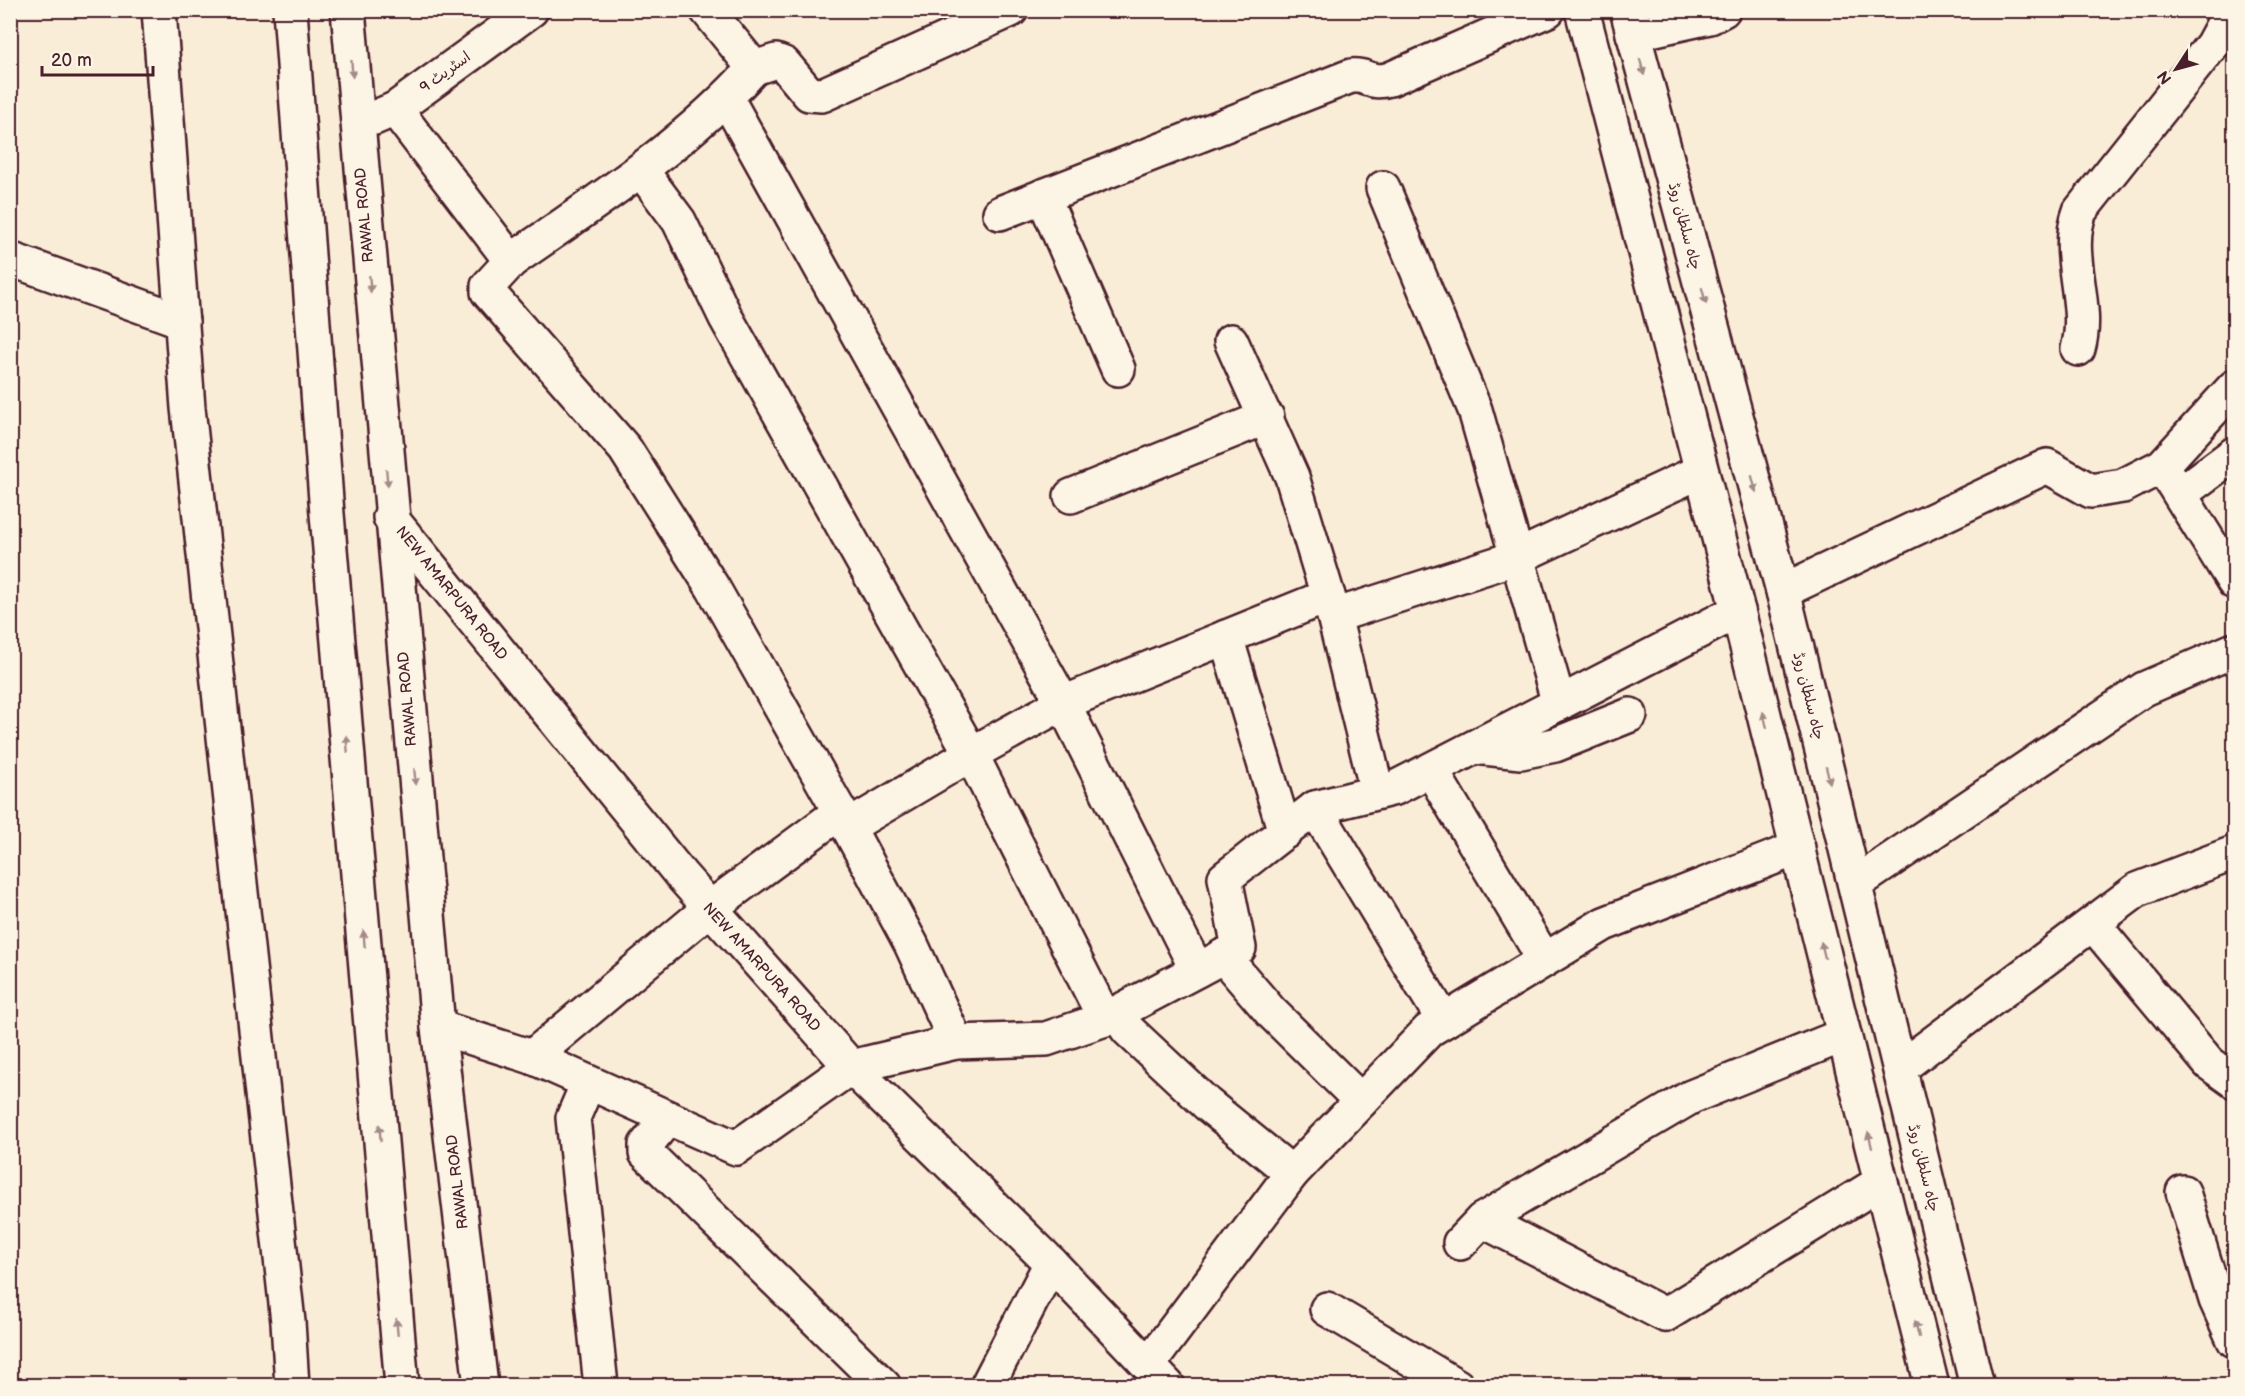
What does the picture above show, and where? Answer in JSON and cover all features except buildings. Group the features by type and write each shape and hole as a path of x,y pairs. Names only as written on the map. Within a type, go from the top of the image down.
{"street":[{"path":"159,10 188,408 287,1310 292,1386"},
{"path":"290,10 328,526 402,1386"},
{"name":"RAWAL ROAD","path":"348,10 390,517 438,1027 482,1386"},
{"name":"اسٹریٹ 9","path":"356,127 395,109 531,10"},
{"path":"707,10 754,68"},
{"path":"956,1042 911,944 713,588 625,449 488,292 488,286 511,261 641,170 727,99 754,68 776,61 784,64 809,94 822,95 1011,10"},
{"path":"1000,213 1351,76 1358,75 1378,82 1390,80 1548,10"},
{"path":"1582,10 1798,848 1932,1386"},
{"path":"1630,22 1710,17 1723,10"},
{"path":"2078,349 2083,330 2073,250 2075,226 2080,211 2212,45 2231,10"},
{"name":"چاہ سلطان روڈ","path":"1630,22 1783,591 1977,1386"},
{"path":"727,99 1210,963 1271,1012 1361,1101"},
{"path":"395,109 511,261"},
{"path":"641,170 679,221 726,318 970,754 1111,1016 1207,1104 1292,1173"},
{"path":"1383,188 1475,410 1515,558 1559,704"},
{"path":"1043,196 1118,369"},
{"path":"10,259 182,321"},
{"path":"1231,341 1292,477 1331,606 1377,791"},
{"path":"1783,591 2047,466 2091,491 2123,486 2162,466 2235,387"},
{"path":"1071,496 1267,417"},
{"path":"2180,494 2235,454"},
{"path":"2162,466 2235,582"},
{"path":"532,1057 710,908 844,820 1064,703 1226,637 1331,606 1515,558 1701,471"},
{"name":"NEW AMARPURA ROAD","path":"390,517 710,908 851,1067 1051,1263 1158,1375"},
{"path":"438,1027 532,1057 736,1148 851,1067 956,1042 1046,1039 1111,1016 1239,948 1225,878 1315,808 1395,788 1737,611"},
{"path":"1226,637 1285,832"},
{"path":"1855,884 2144,689 2235,650"},
{"path":"1475,747 1521,752 1555,745 1630,715"},
{"path":"1431,770 1544,959"},
{"path":"1315,808 1444,1021"},
{"path":"1158,1375 1292,1173 1429,1030 1604,924 1798,848"},
{"path":"1900,1068 2138,890 2235,853"},
{"path":"2093,924 2208,1064 2235,1081"},
{"path":"1844,1035 1691,1097 1471,1232 1665,1315 1881,1182"},
{"path":"588,1083 573,1118 601,1386"},
{"path":"667,1119 646,1145 646,1154 884,1386"},
{"path":"2183,1192 2216,1300 2235,1340"},
{"path":"987,1386 1051,1263"},
{"path":"1327,1309 1457,1386"}]}
